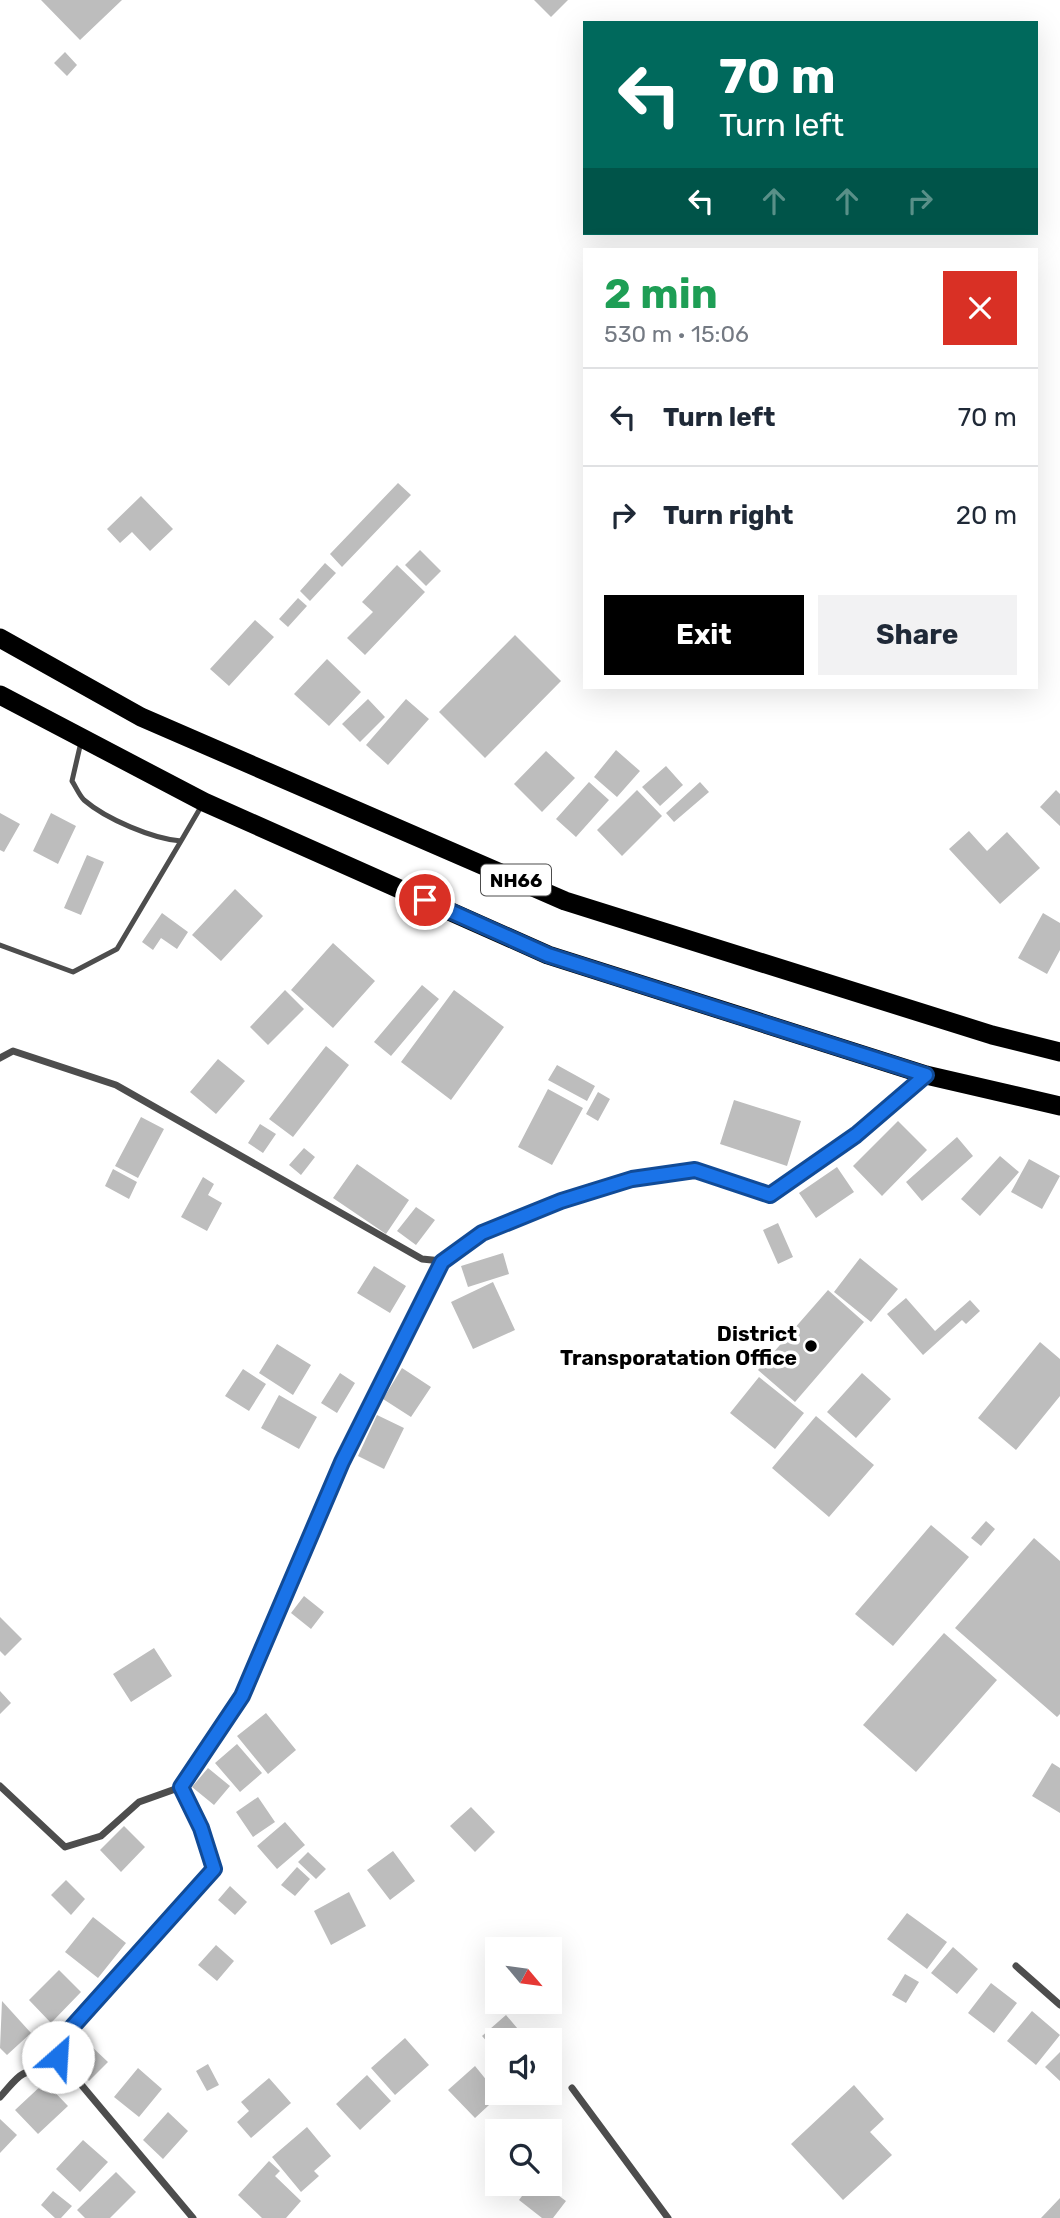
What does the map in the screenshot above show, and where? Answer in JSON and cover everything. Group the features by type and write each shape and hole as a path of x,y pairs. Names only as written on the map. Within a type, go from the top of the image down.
{"highway":[{"name":"NH66","path":"0,638 141,717 565,901 979,1031 1060,1052"},
{"name":"NH66","path":"0,695 204,803 548,955 926,1075 1060,1106"}],"street":[{"path":"0,1058 13,1051 116,1085 422,1259 442,1262"},
{"path":"0,1786 65,1847 101,1836 139,1802 181,1787 242,1696 342,1462 442,1262 482,1233 561,1201 632,1179 695,1170 770,1195 856,1135 926,1075"},
{"path":"0,2097 22,2074 39,2070 58,2057 65,2035 214,1869 201,1828 181,1787"},
{"path":"1016,1966 1060,2004"},
{"path":"58,2057 193,2218"},
{"path":"572,2088 668,2218"}],"lane":[{"path":"82,738 72,781 83,799 159,839 181,841"},
{"path":"0,945 73,972 117,949 204,803"}],"building":[{"path":"41,0 122,0 80,40"},
{"path":"534,0 568,0 551,17"},
{"path":"65,52 77,65 67,76 54,63"},
{"path":"398,483 411,495 342,567 330,554"},
{"path":"141,496 173,529 150,551 132,532 120,543 107,529"},
{"path":"420,550 441,571 426,586 405,565"},
{"path":"325,563 336,573 310,601 300,591"},
{"path":"397,565 425,592 365,655 347,638 373,612 362,602"},
{"path":"298,598 307,606 288,627 279,619"},
{"path":"255,620 274,637 229,686 210,669"},
{"path":"515,635 561,681 485,758 439,712"},
{"path":"327,659 361,692 329,726 294,694"},
{"path":"368,699 385,717 360,742 342,724"},
{"path":"406,699 429,719 388,765 366,745"},
{"path":"616,750 640,771 617,797 594,777"},
{"path":"546,751 575,778 542,812 514,784"},
{"path":"666,766 683,785 660,806 642,787"},
{"path":"589,782 609,800 576,837 556,819"},
{"path":"700,782 709,792 674,822 666,813"},
{"path":"637,790 662,816 622,856 597,830"},
{"path":"1056,790 1060,794 1060,826 1040,807"},
{"path":"0,813 20,824 4,852 0,850"},
{"path":"51,813 76,826 58,864 33,851"},
{"path":"969,831 987,851 1007,832 1040,868 1000,904 949,849"},
{"path":"87,855 104,862 81,915 64,908"},
{"path":"235,889 263,916 221,961 192,935"},
{"path":"162,913 188,932 177,949 161,938 153,950 142,942"},
{"path":"1043,913 1060,923 1060,950 1047,974 1018,958"},
{"path":"333,943 375,981 333,1028 291,990"},
{"path":"422,985 439,999 391,1056 374,1042"},
{"path":"285,990 304,1009 268,1045 250,1027"},
{"path":"454,990 504,1027 451,1100 401,1062"},
{"path":"326,1046 349,1065 293,1137 269,1119"},
{"path":"218,1059 245,1081 216,1114 190,1092"},
{"path":"557,1065 595,1086 587,1101 548,1080"},
{"path":"548,1089 583,1108 552,1165 518,1147"},
{"path":"598,1092 610,1099 598,1121 586,1114"},
{"path":"734,1100 801,1121 787,1166 720,1144"},
{"path":"141,1117 164,1129 138,1178 115,1166"},
{"path":"898,1121 927,1150 882,1196 853,1166"},
{"path":"260,1124 276,1134 263,1153 248,1143"},
{"path":"957,1137 973,1156 922,1201 906,1182"},
{"path":"304,1148 315,1157 301,1175 289,1165"},
{"path":"1000,1156 1019,1172 980,1216 961,1199"},
{"path":"1029,1159 1060,1176 1042,1209 1011,1192"},
{"path":"357,1164 409,1200 386,1234 333,1198"},
{"path":"837,1167 854,1192 816,1218 799,1193"},
{"path":"113,1169 137,1182 129,1199 105,1186"},
{"path":"203,1177 214,1184 208,1195 222,1203 207,1231 181,1217"},
{"path":"416,1207 435,1220 416,1245 397,1231"},
{"path":"778,1223 793,1257 778,1264 763,1230"},
{"path":"503,1253 509,1274 468,1287 461,1266"},
{"path":"860,1258 898,1289 871,1322 834,1292"},
{"path":"374,1266 406,1286 390,1313 357,1293"},
{"path":"493,1282 515,1330 473,1349 451,1302"},
{"name":"District Transporatation Office","path":"828,1290 864,1322 795,1402 758,1370"},
{"path":"906,1298 935,1331 970,1300 980,1311 966,1324 962,1320 923,1355 887,1314"},
{"path":"1040,1342 1060,1359 1060,1396 1016,1450 978,1418"},
{"path":"277,1344 311,1365 293,1395 259,1373"},
{"path":"402,1368 431,1387 411,1417 383,1399"},
{"path":"243,1369 266,1384 249,1411 225,1396"},
{"path":"340,1373 355,1383 337,1413 321,1403"},
{"path":"862,1373 891,1399 856,1438 827,1412"},
{"path":"759,1377 804,1413 775,1449 730,1413"},
{"path":"279,1395 317,1417 299,1449 261,1428"},
{"path":"377,1415 404,1428 384,1469 358,1456"},
{"path":"816,1416 874,1465 829,1517 772,1468"},
{"path":"986,1521 995,1529 981,1546 971,1538"},
{"path":"931,1525 969,1557 893,1646 855,1614"},
{"path":"1034,1538 1060,1561 1060,1714 1057,1717 955,1628"},
{"path":"304,1596 324,1612 311,1629 291,1613"},
{"path":"0,1617 22,1639 5,1656 0,1651"},
{"path":"944,1633 997,1680 916,1772 863,1725"},
{"path":"154,1648 172,1676 131,1702 113,1674"},
{"path":"0,1691 11,1703 0,1714"},
{"path":"266,1713 296,1750 268,1774 237,1736"},
{"path":"237,1744 262,1773 240,1792 215,1763"},
{"path":"1052,1763 1060,1768 1060,1813 1032,1796"},
{"path":"208,1768 230,1786 214,1805 192,1787"},
{"path":"258,1797 275,1822 253,1837 236,1812"},
{"path":"471,1807 495,1832 475,1852 450,1826"},
{"path":"285,1822 305,1845 277,1869 257,1846"},
{"path":"124,1826 145,1847 121,1872 100,1850"},
{"path":"393,1851 415,1881 390,1900 367,1870"},
{"path":"308,1852 326,1869 316,1879 298,1862"},
{"path":"297,1867 310,1879 295,1896 281,1885"},
{"path":"66,1880 85,1899 71,1915 51,1895"},
{"path":"230,1886 247,1902 235,1915 218,1900"},
{"path":"349,1892 366,1926 331,1945 314,1911"},
{"path":"907,1913 947,1942 927,1969 887,1939"},
{"path":"93,1917 126,1943 98,1978 65,1952"},
{"path":"216,1945 234,1961 217,1981 198,1965"},
{"path":"953,1947 978,1969 957,1994 931,1973"},
{"path":"59,1970 81,1992 51,2023 29,2000"},
{"path":"905,1974 919,1982 906,2003 892,1995"},
{"path":"991,1983 1017,2003 994,2033 968,2013"},
{"path":"2,2001 31,2033 7,2055 0,2048"},
{"path":"1032,2011 1060,2035 1036,2065 1007,2041"},
{"path":"506,2015 517,2028 491,2028"},
{"path":"405,2038 429,2065 395,2095 371,2068"},
{"path":"92,2047 108,2062 89,2081 74,2066"},
{"path":"1060,2052 1060,2081 1045,2067"},
{"path":"208,2064 219,2085 207,2091 196,2071"},
{"path":"475,2066 485,2078 485,2105 489,2105 475,2118 448,2090"},
{"path":"138,2068 162,2089 139,2117 114,2097"},
{"path":"367,2075 391,2101 360,2130 336,2104"},
{"path":"269,2078 291,2103 251,2138 237,2122 249,2111 241,2102"},
{"path":"45,2082 68,2106 38,2134 15,2110"},
{"path":"854,2085 884,2119 870,2132 892,2155 843,2200 791,2144"},
{"path":"168,2112 188,2131 163,2159 143,2140"},
{"path":"0,2119 17,2135 0,2153"},
{"path":"307,2127 331,2156 314,2171 319,2176 301,2192 272,2157"},
{"path":"83,2140 108,2162 80,2192 56,2169"},
{"path":"269,2161 280,2171 275,2176 301,2201 286,2218 262,2218 238,2195"},
{"path":"116,2172 136,2192 110,2218 85,2218 77,2210"},
{"path":"53,2191 72,2206 61,2218 55,2218 41,2205"},
{"path":"522,2196 559,2196 566,2201 553,2218 542,2218 519,2200"},
{"path":"1060,2198 1060,2218 1041,2218"}],"place":[{"name":"District Transporatation Office","path":"811,1346"}],"route":[{"path":"58,2057 65,2035 214,1869 201,1828 181,1787 242,1696 342,1462 442,1262 482,1233 561,1201 632,1179 695,1170 770,1195 856,1135 926,1075 548,955 425,900"}]}
